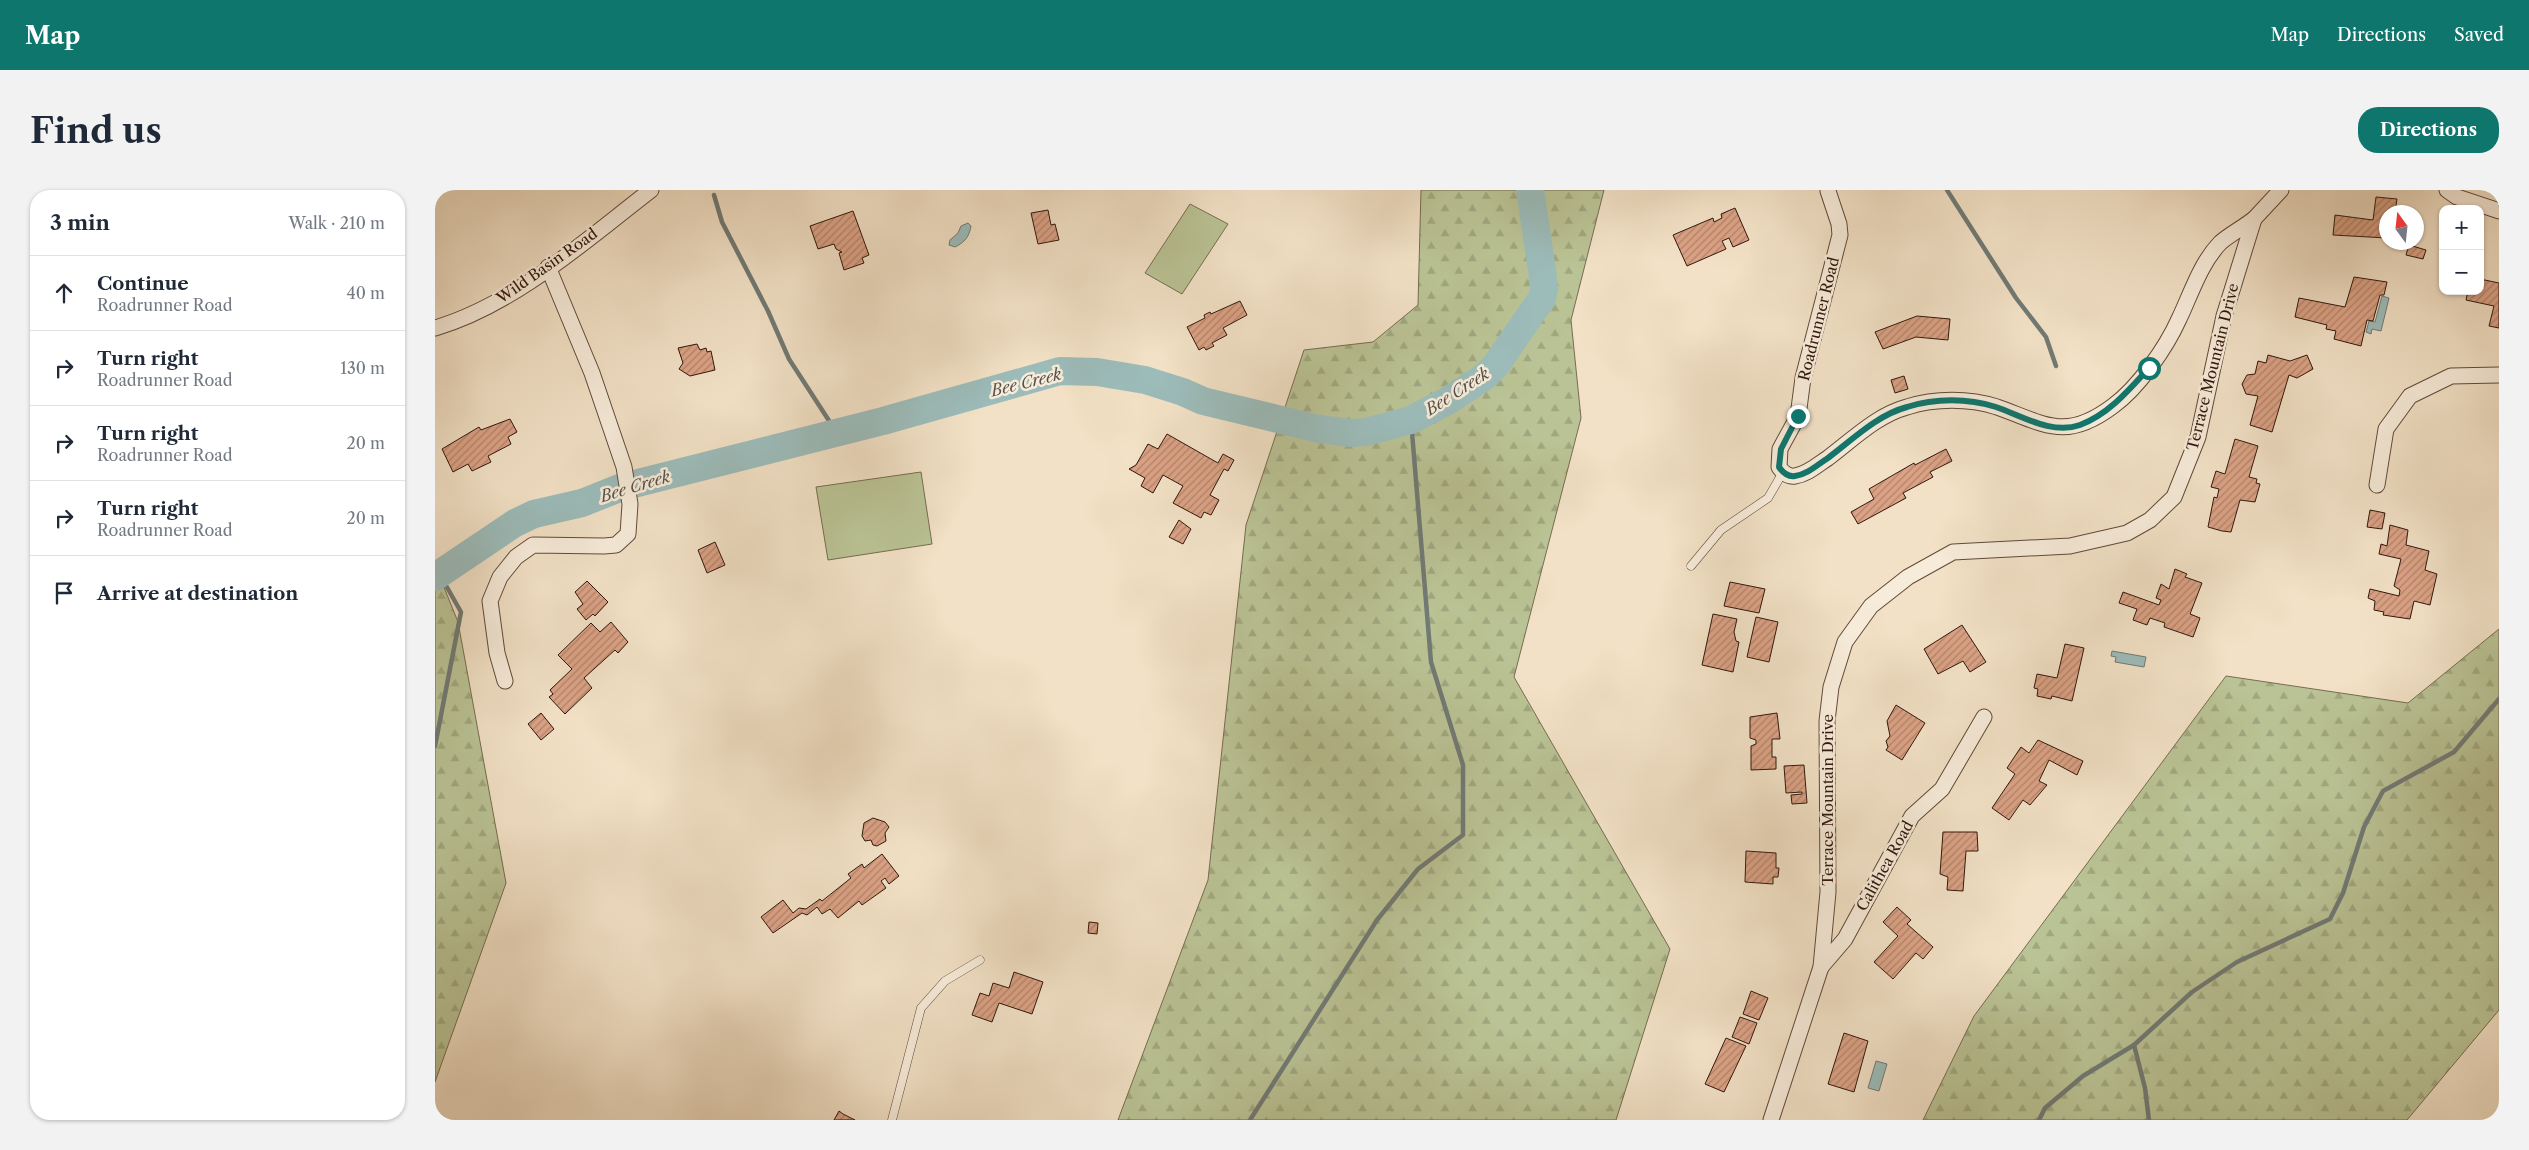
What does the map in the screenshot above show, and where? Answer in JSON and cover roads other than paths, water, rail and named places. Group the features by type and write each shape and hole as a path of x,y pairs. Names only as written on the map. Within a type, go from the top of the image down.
{"street":[{"name":"Wild Basin Road","path":"435,328 463,318 510,296 651,190"},
{"name":"Terrace Mountain Drive","path":"1771,1120 1821,967 1827,892 1827,721 1831,687 1845,642 1871,606 1908,577 1953,552 2070,546 2118,535 2150,520 2175,497 2198,436 2224,316 2255,219 2281,190"},
{"path":"2447,190 2457,197 2499,211"},
{"name":"Roadrunner Road","path":"1783,472 1779,467 1781,449 1798,416 1803,378 1839,235 1839,224 1828,191"},
{"path":"1783,472 1793,476 1809,472 1876,422 1906,407 1941,400 1995,407 2040,424 2059,428 2078,426 2097,417 2115,405 2149,368 2178,322 2205,263 2221,242 2255,219"},
{"path":"505,681 497,652 490,601 500,577 516,557 533,545 616,544 628,534 628,496 625,476 592,373 548,267"},
{"path":"2377,484 2386,428 2410,396 2451,376 2499,375"},
{"name":"Calithea Road","path":"1821,967 1845,938 1912,816 1942,789 1984,717"}],"lane":[{"path":"1691,566 1721,530 1768,498 1783,472"},
{"path":"892,1120 921,1008 945,981 980,960"}],"water":[{"path":"968,223 971,226 966,239 955,247 949,245 950,240 958,233 961,226"},
{"path":"2382,296 2389,298 2381,331 2372,329 2371,334 2366,332 2369,321 2375,322"},
{"path":"2112,651 2146,657 2144,667 2115,662 2116,657 2111,656"},
{"path":"1876,1061 1887,1064 1879,1091 1868,1088"}],"waterway":[{"name":"Bee Creek","path":"435,577 515,523 534,514 582,503 622,487 883,421 1060,371 1097,372 1145,380 1183,392 1203,401 1319,429 1351,433 1366,432 1411,420 1449,400 1484,377 1496,365 1542,298 1544,289 1542,270 1530,190"},
{"path":"1947,190 2016,298 2046,337 2056,366"},
{"path":"714,195 722,222 768,311 789,359 837,433"},
{"path":"1250,1120 1377,920 1418,869 1463,835 1463,765 1431,662 1411,420"},
{"path":"435,746 461,612 440,575"},
{"path":"2039,1120 2045,1108 2083,1076 2134,1045 2192,992 2237,962 2330,919 2343,893 2364,827 2383,791 2454,752 2499,699"},
{"path":"2134,1045 2145,1088 2149,1120"}]}
